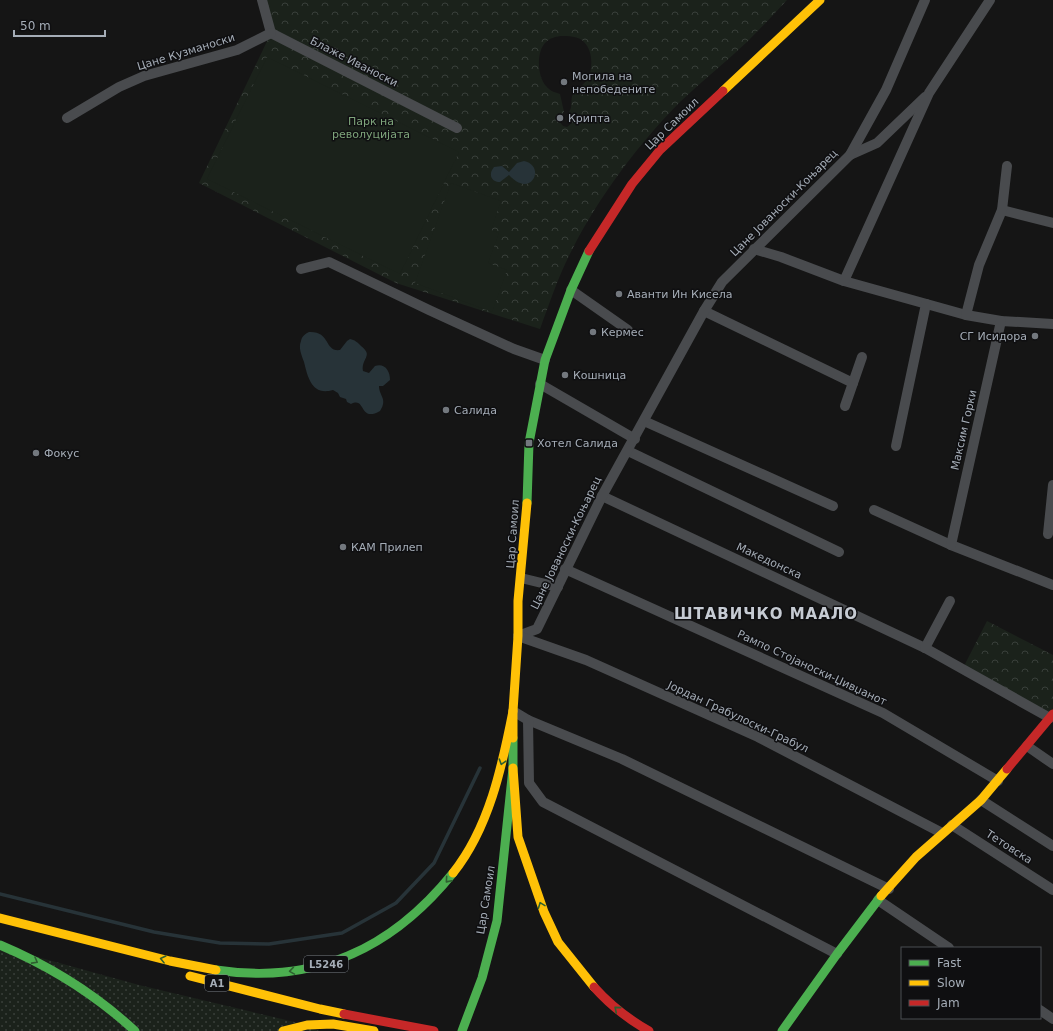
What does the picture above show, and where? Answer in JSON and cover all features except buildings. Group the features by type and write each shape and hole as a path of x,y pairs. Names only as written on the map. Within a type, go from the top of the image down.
{"street":[{"path":"262,0 271,33"},
{"name":"Цар Самоил","path":"513,711 518,636 518,601 528,499 529,443 545,360 571,290 589,252 609,219 632,184 660,150 820,0"},
{"name":"Цане Јованоски-Коњарец","path":"518,636 537,629 602,496 635,439 704,311 722,282 850,155 886,90 925,0"},
{"path":"844,281 929,93 990,0"},
{"name":"Цане Кузманоски","path":"67,118 119,87 144,76 237,50 271,33"},
{"name":"Блаже Иваноски","path":"271,33 457,128"},
{"path":"850,155 877,143 929,93"},
{"path":"966,315 979,264 1002,210 1007,166"},
{"path":"1002,210 1053,223"},
{"path":"754,249 781,257 844,281 966,315 1001,321 1053,324"},
{"path":"301,269 330,262 514,349 545,360"},
{"path":"571,290 628,330"},
{"path":"896,446 926,304"},
{"path":"704,311 853,383"},
{"name":"Максим Горки","path":"951,544 1001,321"},
{"path":"845,406 862,357"},
{"path":"540,384 635,439"},
{"path":"644,421 833,506"},
{"path":"628,451 839,552"},
{"path":"1048,534 1053,485"},
{"name":"Македонска","path":"602,496 924,648 1051,716"},
{"path":"874,510 951,544 1053,585"},
{"name":"Рампо Стојаноски-Џивџанот","path":"565,569 882,713 998,781"},
{"path":"521,578 558,587"},
{"path":"924,648 950,601"},
{"name":"Јордан Грабулоски-Грабул","path":"518,636 586,660 758,737 942,833"},
{"path":"513,711 528,720 622,759 889,889"},
{"name":"L5246","path":"513,711 513,768 518,837 528,871 544,912 558,942 586,978 605,999 630,1020 649,1031"},
{"name":"L5246","path":"0,918 192,967 237,973 269,974 289,972 317,967 344,958 365,948 409,919 432,899 453,874 469,850 486,813 506,748 513,711"},
{"path":"782,1031 878,900 916,857 981,800 1051,716"},
{"path":"528,720 529,783 543,802 837,954"},
{"path":"1027,746 1053,764"},
{"name":"Цар Самоил","path":"462,1031 482,978 496,921 506,853 513,768"},
{"path":"981,800 1053,846"},
{"name":"Тетовска","path":"952,825 1053,890"},
{"path":"878,900 948,947"},
{"path":"0,944 22,954 94,996 135,1031"},
{"name":"A1","path":"183,974 320,1009 434,1031"},
{"path":"1041,1011 1053,1019"},
{"path":"283,1031 307,1025 333,1024 374,1031"}],"green space":[{"name":"Парк на револуцијата","path":"262,0 787,0 748,41 680,102 650,135 621,171 607,190 573,248 559,278 540,329 396,283 199,183 271,33","holes":["554,37 573,37 582,40 587,46 591,55 590,74 585,83 574,92 572,96 571,108 569,112 572,117 572,123 567,127 563,126 558,120 564,112 560,94 554,92 546,86 539,70 539,57 543,46","502,166 509,172 515,166 535,173 532,181 509,175 493,180 491,174"]},
{"path":"267,57 459,152 400,274 207,179"},
{"path":"451,183 501,201 491,230 499,233 488,263 507,270 492,312 415,283"},
{"path":"987,621 1053,655 1053,714 962,670"},
{"path":"0,949 16,951 139,985 307,1025 319,1031 0,1031"}],"shaded area":[{"path":"524,161 530,163 534,167 535,176 530,183 525,184 519,182 514,180 509,175 500,182 494,181 491,177 491,172 494,167 502,166 509,172 517,163"},
{"path":"309,332 321,335 335,350 340,350 350,339 356,341 367,352 363,371 369,373 375,366 379,365 386,368 390,380 383,386 379,386 383,400 380,411 369,414 359,403 356,402 351,404 347,402 346,399 340,397 338,393 333,390 320,390 312,384 307,374 300,346 301,339"}],"waterway":[{"path":"0,894 154,932 220,943 269,944 342,933 396,903 434,863 480,768"}],"traffic: fast":[{"path":"527,503 529,443 545,360 571,290 589,251"},
{"path":"462,1031 482,978 497,921 513,768 513,738"},
{"path":"216,970 252,973 286,972 318,966 348,956 377,941 404,923 429,900 453,873"},
{"path":"782,1031 881,896"},
{"path":"0,945 37,962 71,982 104,1005 135,1031"}],"traffic: slow":[{"path":"723,91 820,0"},
{"path":"513,738 513,711 518,636 518,601 527,503"},
{"path":"453,873 476,837 485,817 499,775 513,711"},
{"path":"513,768 518,837 544,912 558,942 594,987"},
{"path":"881,896 916,857 981,800 1007,769"},
{"path":"0,918 170,961 216,970"},
{"path":"190,976 344,1014"},
{"path":"283,1031 307,1025 333,1024 374,1031"}],"traffic: jam":[{"path":"589,251 632,184 660,150 723,91"},
{"path":"1007,769 1053,714"},
{"path":"594,987 606,1000 634,1022 649,1031"},
{"path":"344,1014 434,1031"}],"place":[{"name":"Могила на непобедените","path":"564,82"},
{"name":"Крипта","path":"560,118"},
{"name":"Аванти Ин Кисела","path":"619,294"},
{"name":"Кермес","path":"593,332"},
{"name":"СГ Исидора","path":"1035,336"},
{"name":"Кошница","path":"565,375"},
{"name":"Салида","path":"446,410"},
{"name":"Хотел Салида","path":"529,443"},
{"name":"Фокус","path":"36,453"},
{"name":"КАМ Прилеп","path":"343,547"}],"district":[{"name":"ШТАВИЧКО МААЛО","path":"766,614"}]}
